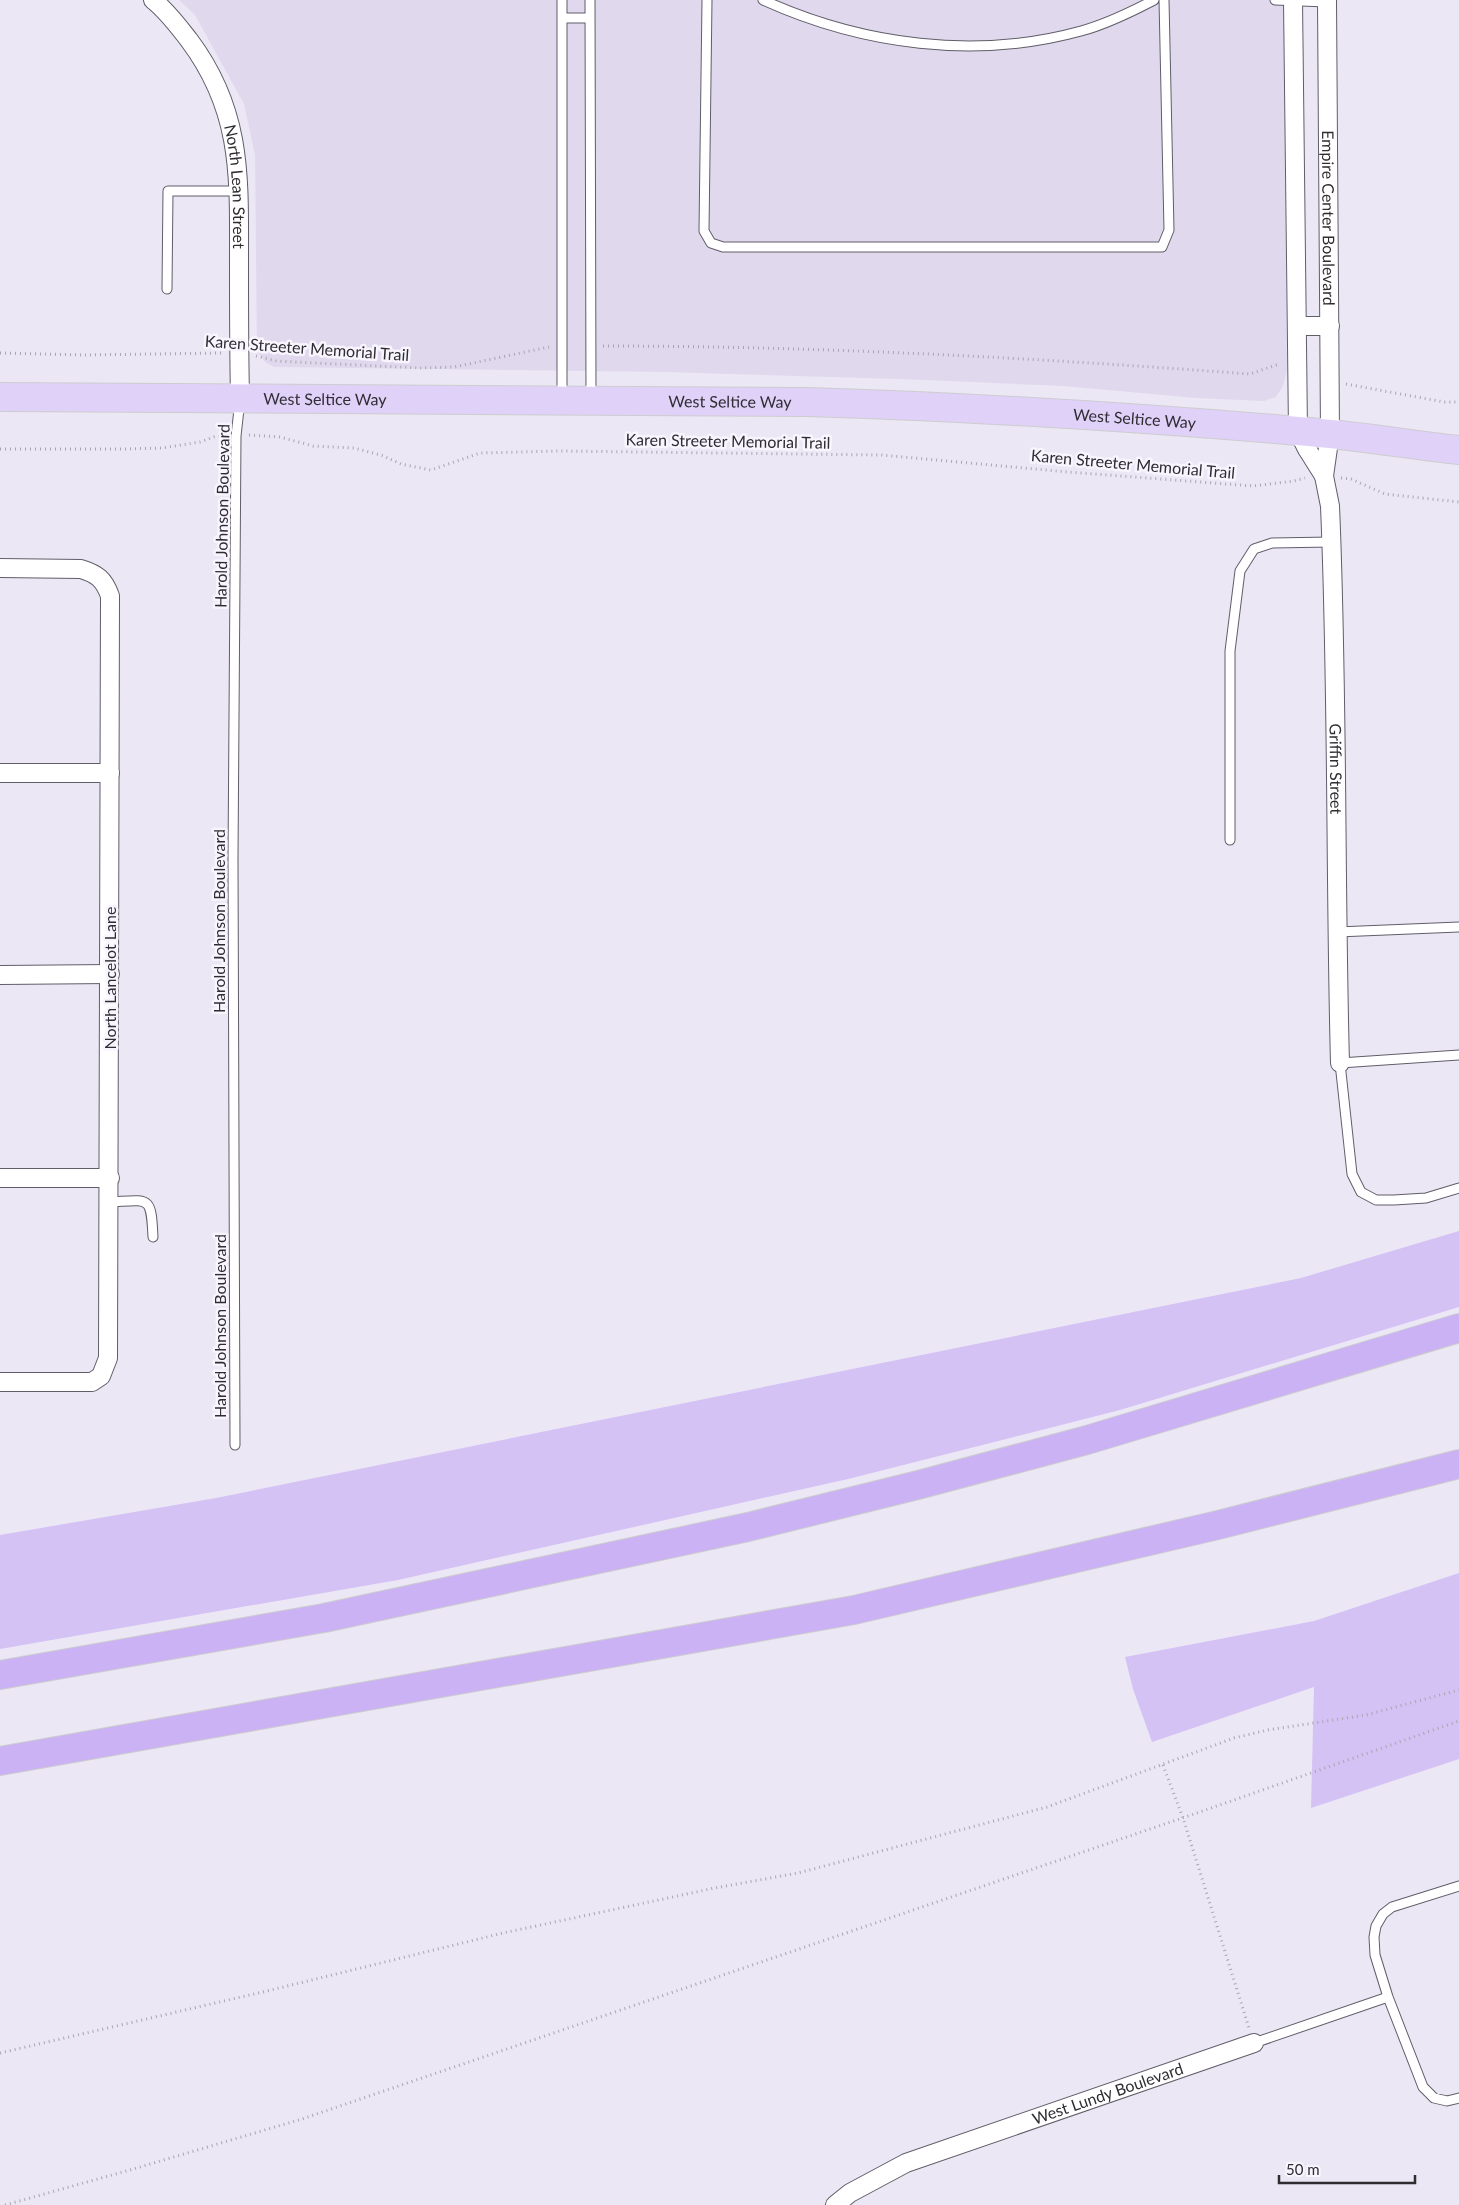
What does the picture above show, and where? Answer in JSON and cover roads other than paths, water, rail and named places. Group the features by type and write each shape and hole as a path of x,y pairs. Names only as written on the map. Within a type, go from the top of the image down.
{"highway":[{"path":"0,1675 324,1618 748,1527 918,1485 1087,1440 1459,1328"},
{"path":"0,1761 854,1610 1218,1524 1459,1464"}],"main road":[{"name":"West Seltice Way","path":"0,397 240,397 897,405 1056,413 1298,431 1459,450"}],"street":[{"name":"North Lean Street","path":"153,0 178,25 198,52 223,100 232,128 238,167 239,191 240,397"},
{"name":"Empire Center Boulevard","path":"1294,1 1298,431"},
{"name":"Empire Center Boulevard","path":"1327,1 1330,434"},
{"path":"1297,326 1330,326"},
{"name":"Griffin Street","path":"1298,431 1324,476"},
{"name":"Griffin Street","path":"1330,434 1324,476 1330,506 1337,709 1337,932 1340,1063"},
{"name":"North Lancelot Lane","path":"0,568 81,569 94,573 103,580 110,596 110,1202 108,1358 101,1376 92,1382 0,1382"},
{"path":"0,773 110,773"},
{"path":"0,974 110,974"},
{"path":"0,1178 110,1178"},
{"name":"West Lundy Boulevard","path":"836,2205 850,2193 906,2163 1254,2043"}],"lane":[{"path":"562,0 562,401"},
{"path":"590,0 591,401"},
{"path":"707,0 704,231 711,243 723,247 1004,249 1162,247 1169,230 1164,0"},
{"path":"763,0 816,21 879,38 938,46 975,46 1039,41 1083,30 1122,16 1154,0"},
{"path":"1275,0 1327,1"},
{"path":"562,18 590,18"},
{"path":"167,290 168,191 239,191"},
{"name":"Harold Johnson Boulevard","path":"236,1445 233,859 236,436 240,397"},
{"path":"1230,840 1230,651 1240,571 1254,550 1272,543 1331,542"},
{"path":"1337,932 1459,927"},
{"path":"1459,1055 1340,1063 1352,1174 1361,1192 1376,1200 1394,1200 1426,1198 1459,1188"},
{"path":"110,1202 139,1200 146,1203 152,1209 153,1237"},
{"path":"1459,1886 1406,1902 1383,1914 1376,1926 1375,1955 1388,1997 1422,2087 1434,2098 1448,2101 1459,2098"},
{"name":"West Lundy Boulevard","path":"1254,2043 1388,1997"}]}
